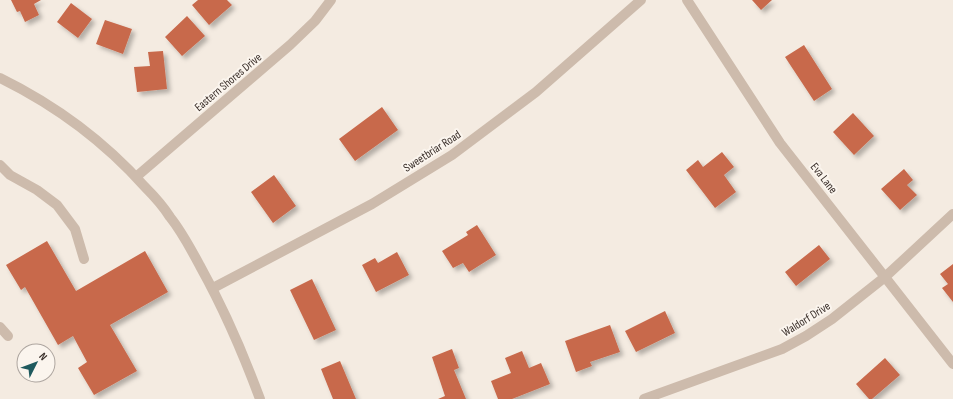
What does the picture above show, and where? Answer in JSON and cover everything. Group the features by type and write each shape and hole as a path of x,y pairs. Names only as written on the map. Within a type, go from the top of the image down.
{"street":[{"name":"Eastern Shores Drive","path":"136,177 290,45 315,21 331,0"},
{"name":"Sweetbriar Road","path":"213,288 372,204 452,155 536,92 641,0"},
{"name":"Eva Lane","path":"687,0 780,143 953,364"},
{"path":"0,78 22,88 56,109 86,131 113,154 136,177 170,217 213,288 231,327 260,399"},
{"path":"0,165 10,175 37,190 57,205 75,229 84,259"},
{"name":"Waldorf Drive","path":"644,399 782,349 800,339 832,319 885,277 953,214"},
{"path":"0,327 8,336"}],"building":[{"path":"11,0 41,0 34,4 39,15 25,22 20,11 17,12"},
{"path":"198,0 227,0 232,5 209,25 192,5"},
{"path":"752,0 772,0 761,10"},
{"path":"71,3 92,19 78,38 57,22"},
{"path":"187,16 205,36 182,56 165,37"},
{"path":"105,20 132,29 123,54 96,44"},
{"path":"804,45 832,89 814,101 785,57"},
{"path":"163,51 167,89 137,92 134,67 150,66 148,52"},
{"path":"382,107 398,130 355,161 339,139"},
{"path":"853,113 874,136 854,155 833,132"},
{"path":"722,152 734,167 724,175 736,192 715,208 686,170 698,160 703,167"},
{"path":"904,169 913,180 907,185 917,195 900,210 881,189"},
{"path":"274,175 296,206 273,223 251,192"},
{"path":"477,225 496,255 469,272 463,263 453,268 442,251 468,235 466,232"},
{"path":"47,241 76,291 145,251 168,292 110,325 137,371 94,395 78,368 87,362 73,336 58,345 25,287 21,290 6,265"},
{"path":"819,245 830,259 796,286 785,272"},
{"path":"397,252 409,275 376,292 362,265 375,258 378,263"},
{"path":"953,264 953,302 942,288 948,284 940,274"},
{"path":"312,279 336,330 314,340 290,290"},
{"path":"665,311 675,333 636,352 625,331"},
{"path":"610,325 620,352 590,362 592,366 576,372 565,341"},
{"path":"452,349 459,368 454,370 466,399 438,399 445,396 432,357"},
{"path":"522,351 529,368 541,363 550,384 512,399 498,399 491,381 511,373 505,358"},
{"path":"885,358 900,375 872,399 869,399 856,384"},
{"path":"340,361 356,399 333,399 321,369"}]}
